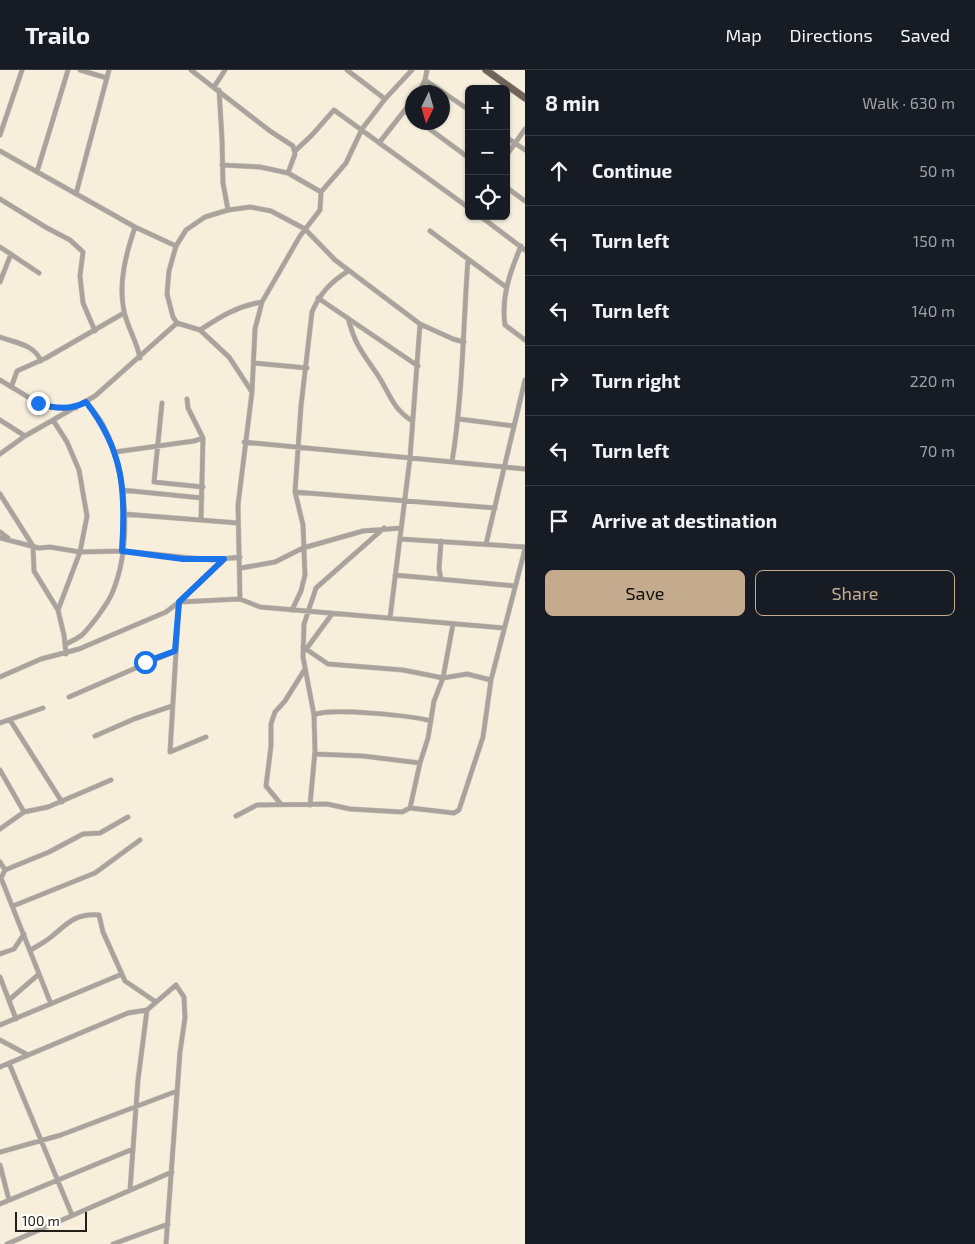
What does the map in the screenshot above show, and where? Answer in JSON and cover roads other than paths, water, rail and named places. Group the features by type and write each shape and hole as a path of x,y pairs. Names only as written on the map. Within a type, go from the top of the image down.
{"main road":[{"path":"486,70 525,98"}],"street":[{"path":"0,135 22,70"},
{"path":"38,172 68,70"},
{"path":"80,70 107,78"},
{"path":"76,194 109,70"},
{"path":"191,70 270,131 293,146 295,151"},
{"path":"214,86 225,70"},
{"path":"346,70 385,99"},
{"path":"240,599 241,568 238,523 244,442 252,392 255,329 262,302 305,229 320,210 321,192 346,163 362,129 385,99 412,70"},
{"path":"423,85 426,80 427,70"},
{"path":"426,80 465,107"},
{"path":"219,90 224,193 228,210"},
{"path":"288,173 295,151 312,135 332,110 362,129 465,204"},
{"path":"379,143 405,111"},
{"path":"510,150 525,129"},
{"path":"431,130 465,155"},
{"path":"510,140 525,150"},
{"path":"0,151 136,228 176,246"},
{"path":"222,165 260,167 288,173 321,192"},
{"path":"510,190 525,201"},
{"path":"0,199 70,240 83,252 80,276 83,303 95,331"},
{"path":"252,392 228,357 200,330 177,323 173,317 167,294 168,271 176,246 186,230 210,214 250,206 261,208 305,229 348,271 420,324 464,342"},
{"path":"485,220 523,248 506,287 504,307 505,325 525,340"},
{"path":"136,228 123,270 124,313 138,346 140,358"},
{"path":"430,231 506,287"},
{"path":"0,248 39,273"},
{"path":"0,282 10,254"},
{"path":"452,462 459,419 468,259"},
{"path":"292,610 302,591 305,575 302,518 295,492 301,406 307,368 312,312 318,298 331,282 348,271"},
{"path":"318,298 418,366"},
{"path":"200,330 238,307 262,302"},
{"path":"12,385 17,371 41,361 124,313"},
{"path":"348,318 353,340 378,374 394,407 412,421"},
{"path":"0,454 25,436 86,402 140,358 177,323"},
{"path":"390,618 410,458 420,324"},
{"path":"0,337 25,345 37,353 41,361"},
{"path":"254,363 307,368"},
{"path":"0,380 12,385 38,403 51,407 76,408"},
{"path":"486,544 514,426 524,393 525,380"},
{"path":"187,399 188,408 203,438 201,520"},
{"path":"66,645 80,636 106,604 119,571 122,551 124,514 115,452 104,425 86,402"},
{"path":"162,403 154,482 203,487"},
{"path":"459,419 514,426"},
{"path":"0,420 25,436"},
{"path":"53,420 74,455 83,486 87,516 80,552 58,610"},
{"path":"115,452 194,441 203,438"},
{"path":"244,442 525,470"},
{"path":"122,490 202,498"},
{"path":"295,492 405,499 494,508"},
{"path":"0,494 33,546 34,571 58,610 66,645 66,654"},
{"path":"124,514 238,523"},
{"path":"241,568 275,562 303,548 384,528 401,528"},
{"path":"310,805 315,754 314,715 306,669 304,624 307,612 316,588 384,528"},
{"path":"0,532 9,539"},
{"path":"0,538 33,546 80,552 122,551 183,559 240,557"},
{"path":"236,816 256,805 281,804 402,812 410,808 454,813 459,810 483,737 491,680 525,548 400,538"},
{"path":"441,541 439,569 442,579"},
{"path":"0,677 41,659 66,654 166,612 224,559"},
{"path":"396,575 515,586"},
{"path":"179,602 240,599 260,607 504,628"},
{"path":"179,602 170,752 206,738"},
{"path":"305,647 332,614"},
{"path":"410,808 420,763 428,738 434,701 443,678 453,624"},
{"path":"305,647 328,664 403,670 443,678 467,674 491,680"},
{"path":"69,697 175,651"},
{"path":"281,804 266,786 271,746 271,724 275,712 285,701 306,669"},
{"path":"95,736 134,719 172,706"},
{"path":"0,723 43,708"},
{"path":"314,715 323,711 385,714 401,718 419,717 431,721"},
{"path":"10,720 62,802"},
{"path":"315,754 363,756 420,763"},
{"path":"0,770 24,812"},
{"path":"0,829 24,812 62,802 110,780"},
{"path":"50,1004 31,950 1,878 5,870 49,852 83,834 100,833 128,817"},
{"path":"13,906 95,873 140,840"},
{"path":"0,862 5,870"},
{"path":"31,950 48,939 63,925 85,916 99,916 103,932 125,981 156,1002"},
{"path":"0,954 17,946 24,934"},
{"path":"9,1000 39,974"},
{"path":"0,1025 122,974"},
{"path":"0,977 16,1019"},
{"path":"0,1067 128,1013 147,1010 176,985 184,997 185,1018 177,1091 166,1244"},
{"path":"130,1190 147,1010"},
{"path":"0,1040 28,1056"},
{"path":"9,1063 59,1180 72,1216"},
{"path":"0,1152 42,1141 177,1091"},
{"path":"0,1204 133,1149"},
{"path":"0,1165 9,1200"},
{"path":"6,1244 18,1242 172,1172"},
{"path":"114,1244 125,1242 168,1224"}]}
